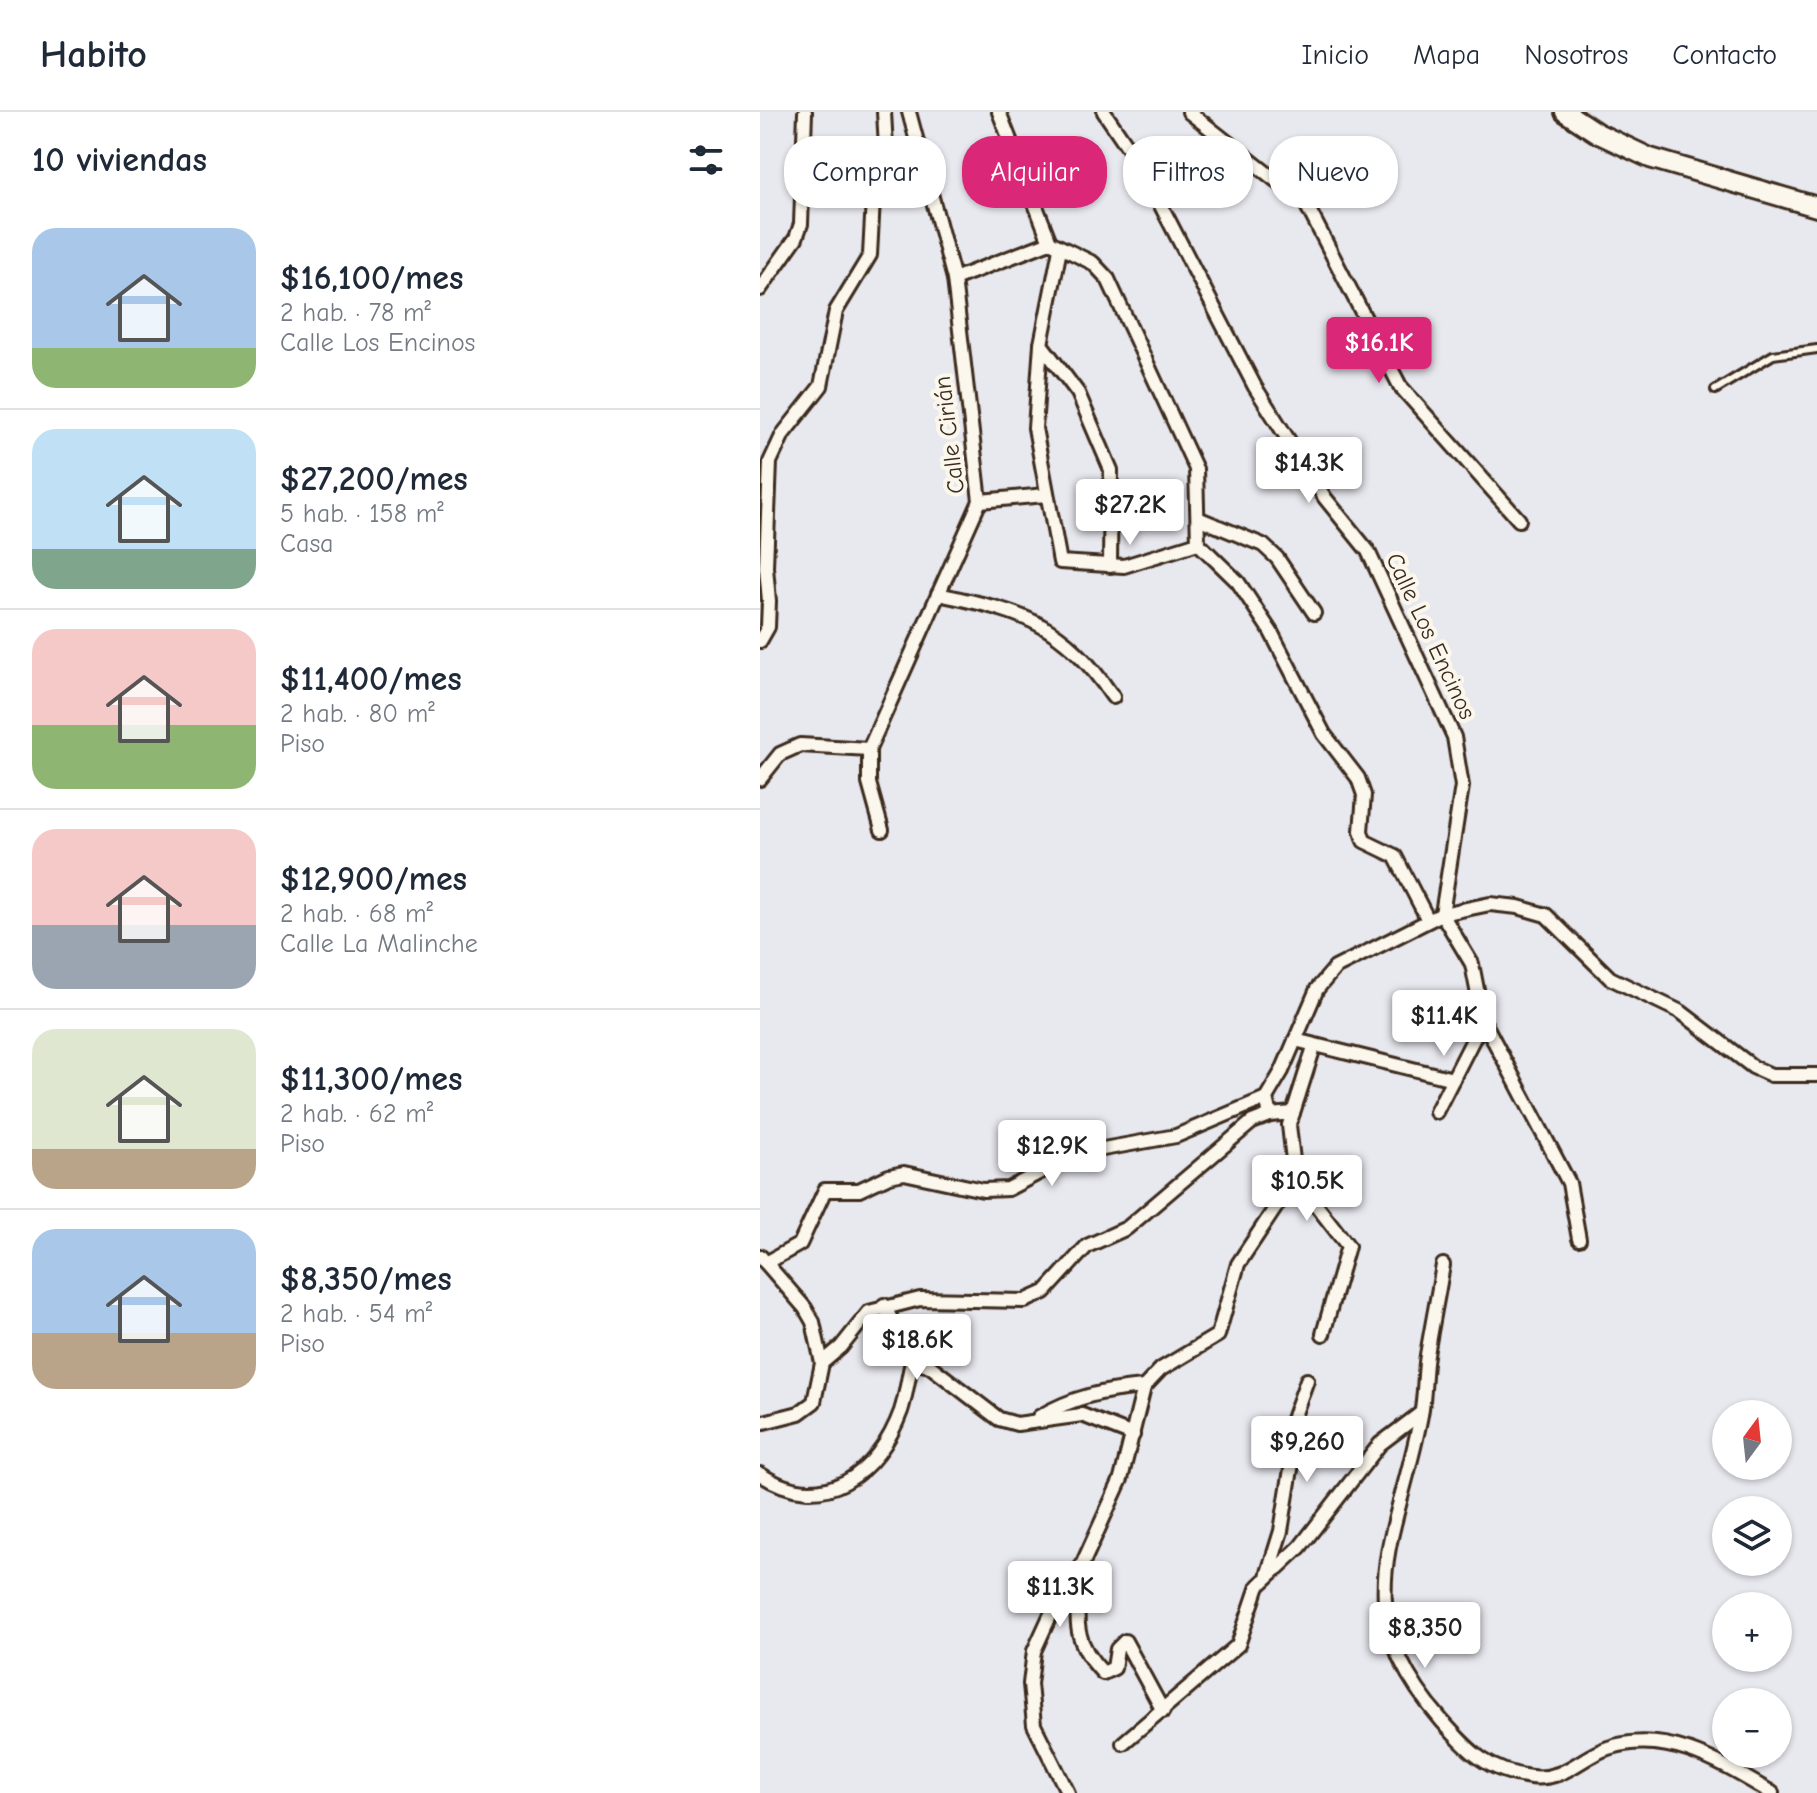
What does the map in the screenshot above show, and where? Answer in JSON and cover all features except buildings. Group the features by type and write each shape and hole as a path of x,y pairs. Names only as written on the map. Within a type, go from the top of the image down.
{"street":[{"path":"760,289 796,238 801,224 805,112"},
{"path":"760,641 768,627 766,567 770,462 783,434 821,386 836,311 870,255 873,199 886,148 884,112"},
{"name":"Calle Cirián","path":"882,830 869,783 869,749 980,501 954,279 909,112"},
{"path":"999,112 1055,246 1041,344 1035,428 1060,562 1110,566 1139,564 1198,543"},
{"name":"Calle Los Encinos","path":"1104,112 1140,165 1255,387 1325,498 1368,551 1454,737 1462,786 1442,914"},
{"path":"1189,112 1306,204 1400,386 1429,423 1519,520"},
{"path":"1565,112 1597,133 1650,158 1817,207"},
{"path":"954,279 1055,246 1093,263 1108,279 1196,469 1200,519 1198,543"},
{"path":"1041,344 1078,393 1111,470 1110,566"},
{"path":"980,501 1046,495"},
{"path":"1200,519 1263,545 1277,558 1314,613"},
{"path":"1198,543 1238,582 1271,632 1324,734 1358,778 1364,795 1361,831 1364,841 1395,856 1428,920"},
{"path":"938,594 1003,608 1034,620 1073,647 1113,697"},
{"path":"760,779 789,748 800,745 869,749"},
{"path":"1270,1115 1266,1098 1317,989 1335,968 1401,938 1442,914 1490,904 1546,915 1610,978 1681,1012 1753,1067 1771,1075 1817,1075"},
{"path":"1442,914 1472,964 1483,1020 1569,1183 1579,1239"},
{"path":"1436,1112 1483,1020"},
{"path":"1295,1040 1453,1079"},
{"path":"1314,1047 1289,1125 1295,1178 1348,1246 1323,1334"},
{"path":"760,1423 799,1413 814,1402 822,1363 813,1322 805,1308 763,1259 800,1244 825,1190 859,1190 889,1176 904,1173 983,1190 1008,1189 1075,1154 1176,1136 1266,1098"},
{"path":"822,1363 841,1347 869,1312 884,1305 920,1299 1025,1301 1045,1292 1087,1246 1127,1228 1252,1122 1270,1115 1293,1113"},
{"path":"1068,1793 1034,1725 1030,1684 1039,1639 1082,1565 1121,1479 1144,1387 1161,1369 1218,1335 1238,1264 1295,1178"},
{"path":"1443,1265 1421,1413 1387,1546 1385,1618 1404,1671 1474,1757 1506,1771 1553,1777 1608,1748 1639,1744 1687,1748 1772,1793"},
{"path":"760,1474 771,1481 814,1493 841,1488 865,1467 887,1439 901,1412 912,1362 884,1305"},
{"path":"912,1362 930,1366 999,1419 1017,1424 1082,1415 1133,1435"},
{"path":"1267,1576 1281,1531 1292,1463 1293,1419 1307,1380"},
{"path":"1033,1421 1061,1404 1088,1395 1144,1387"},
{"path":"1123,1743 1238,1645 1252,1597 1267,1576 1321,1522 1380,1444 1421,1413"},
{"path":"1082,1565 1077,1622 1085,1655 1103,1673 1109,1671 1114,1668 1120,1644 1125,1641 1163,1711"}],"lane":[{"path":"1715,390 1773,355 1817,349"}]}
